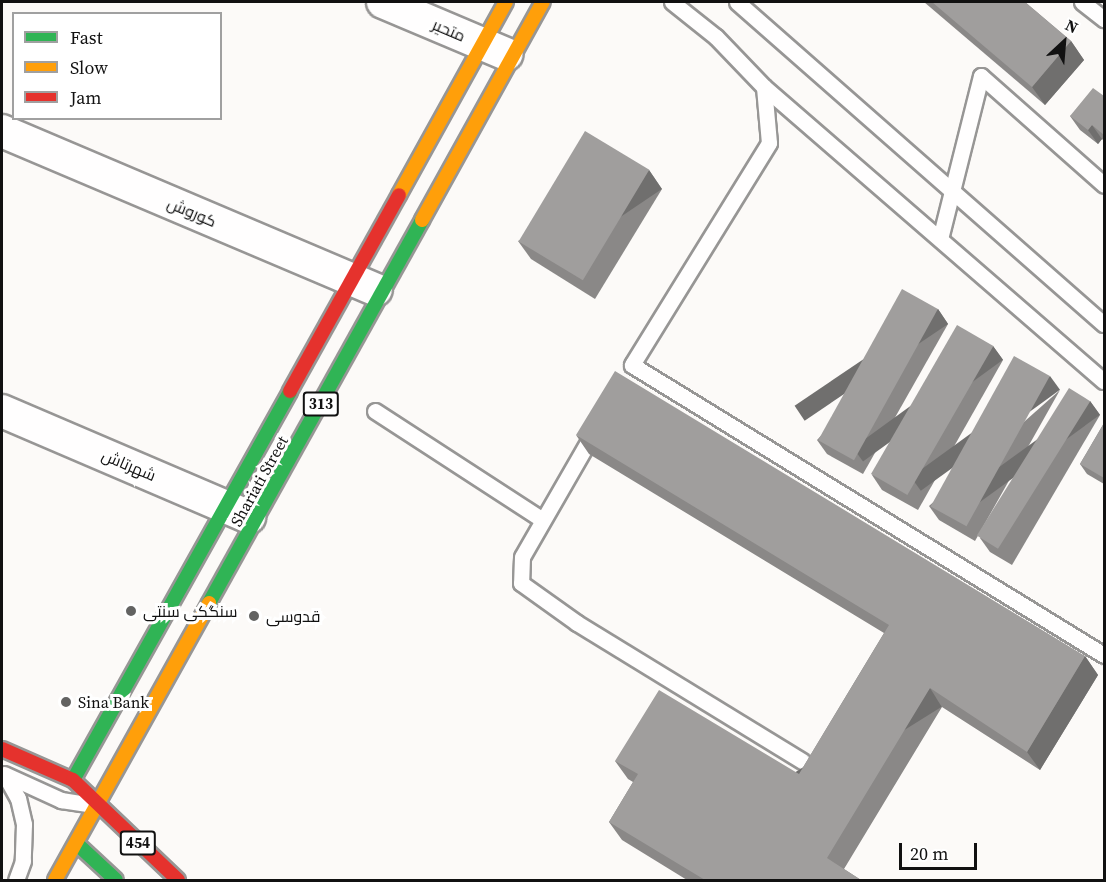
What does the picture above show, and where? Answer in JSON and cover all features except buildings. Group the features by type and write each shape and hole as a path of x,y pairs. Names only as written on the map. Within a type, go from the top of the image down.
{"main road":[{"name":"Shariati Street","path":"73,780 506,2"},
{"name":"Shariati Street","path":"55,880 543,2"},
{"path":"2,749 73,780"},
{"name":"454","path":"73,780 178,880"},
{"name":"454","path":"75,843 116,880"}],"street":[{"name":"متحیر","path":"382,2 513,57"},
{"name":"کوروش","path":"2,131 382,292"},
{"name":"شهرتاش","path":"2,411 256,520"}],"lane":[{"path":"672,2 716,37 764,87 1104,381"},
{"path":"737,2 1104,324"},
{"path":"1082,2 1104,19"},
{"path":"940,239 981,76 1104,184"},
{"path":"764,87 769,143 629,370 1104,655"},
{"path":"375,411 543,520"},
{"path":"602,417 522,557 521,583 577,622 802,761"},
{"path":"3,774 61,800 98,806"},
{"path":"3,774 18,798 24,824 23,861 16,880"}],"traffic: fast":[{"path":"209,603 422,220"},
{"path":"73,780 290,391"},
{"path":"76,843 116,880"}],"traffic: slow":[{"path":"399,195 506,2"},
{"path":"422,220 543,2"},
{"path":"55,880 209,603"}],"traffic: jam":[{"path":"290,391 399,195"},
{"path":"2,749 73,780 178,880"}],"place":[{"name":"سنگکی سنتی","path":"131,611"},
{"name":"قدوسی","path":"254,616"},
{"name":"Sina Bank","path":"66,702"}]}
